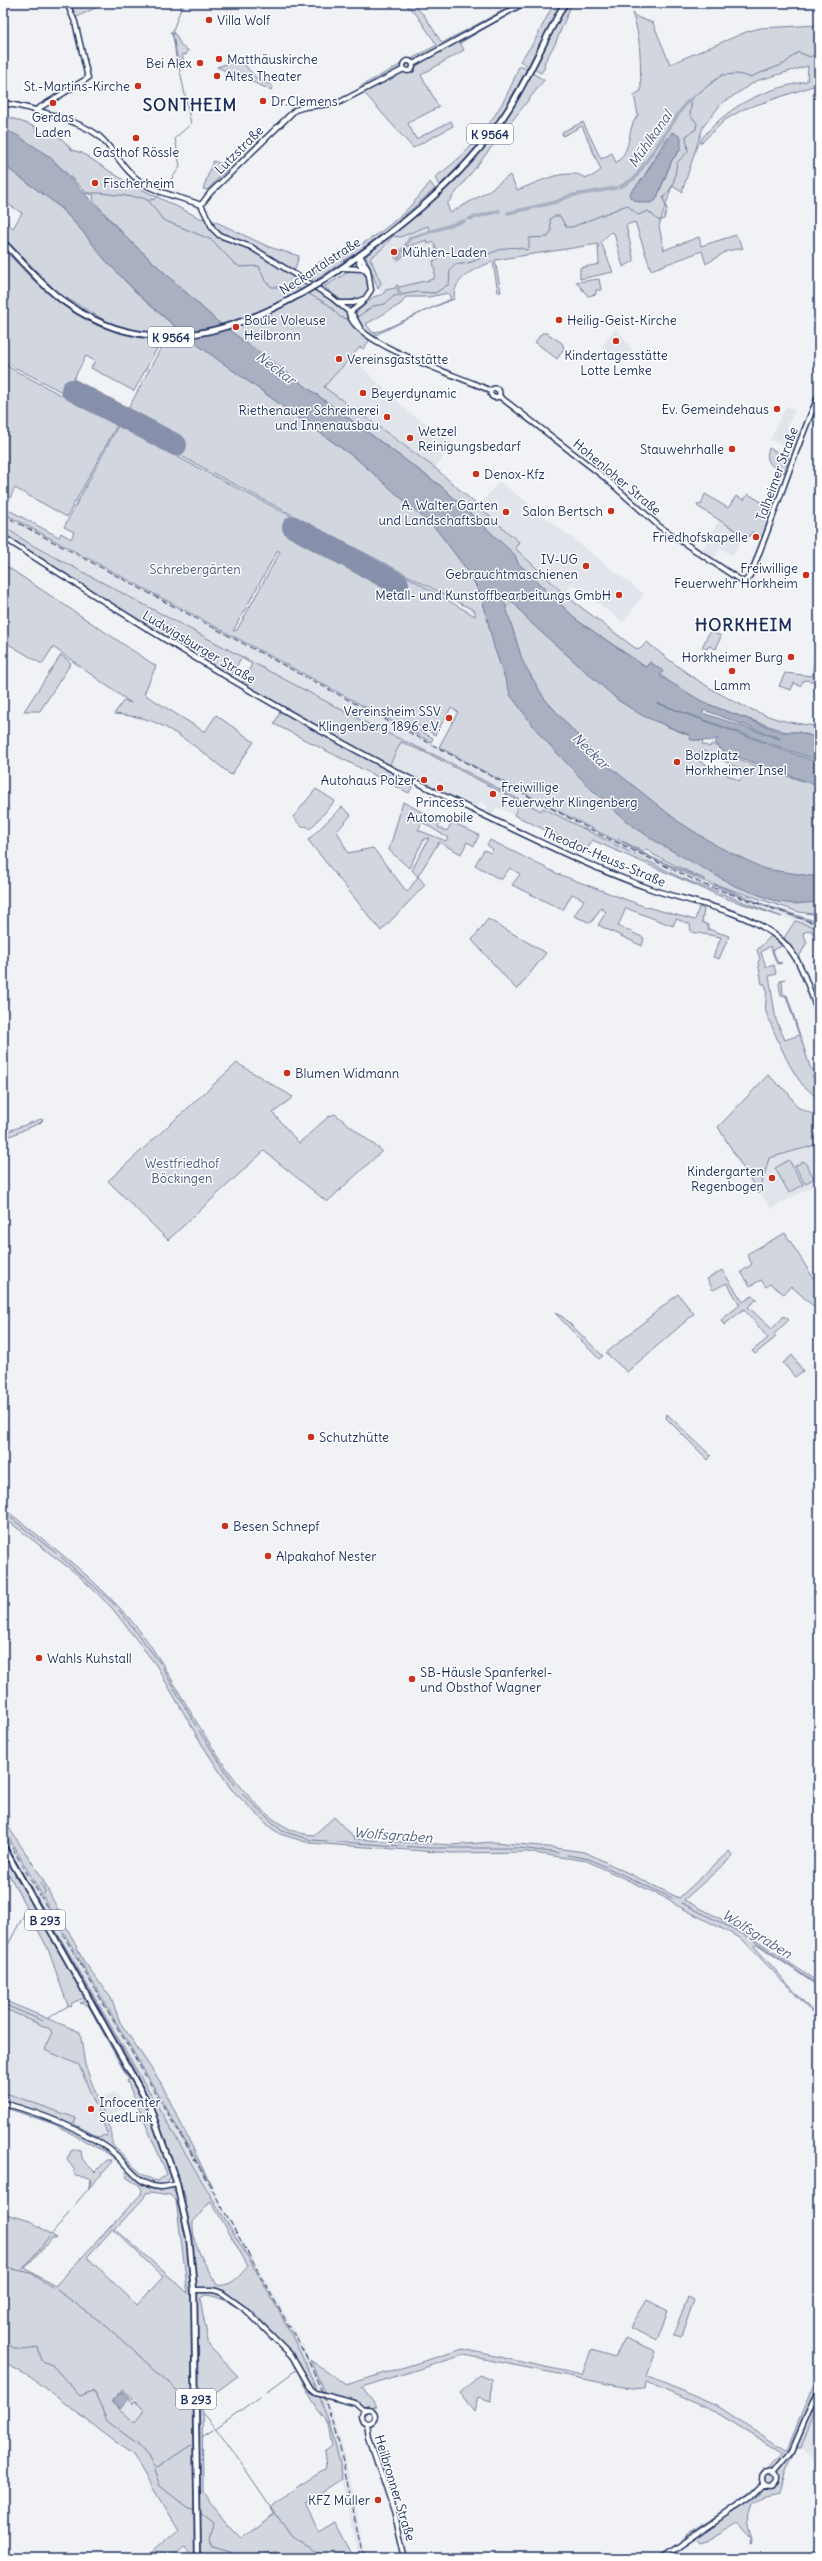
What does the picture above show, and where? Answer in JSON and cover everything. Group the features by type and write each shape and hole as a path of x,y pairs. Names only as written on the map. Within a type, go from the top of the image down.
{"main road":[{"name":"Neckartalstraße","path":"3,242 56,295 88,317 121,330 162,337 213,332 255,317 298,296 321,282 360,255 440,189 490,134 521,88 565,3"},
{"name":"B 293","path":"3,1846 150,2107 177,2184 189,2237 194,2290 198,2558"}],"street":[{"path":"36,110 88,78 75,22 67,3"},
{"path":"413,64 406,61 404,69 411,70 413,64 524,3"},
{"name":"Lutzstraße","path":"201,205 292,112 305,106 338,103 404,69"},
{"path":"3,102 36,110 95,133 130,173 145,185 201,205 213,229 220,235 251,247 339,303 350,314"},
{"path":"360,255 359,261 370,277"},
{"path":"350,314 366,298 371,290 370,277 360,255"},
{"path":"341,268 364,270"},
{"path":"339,303 357,302 366,298"},
{"path":"350,314 357,302"},
{"name":"Hohenloher Straße","path":"350,314 360,328 373,341 491,391 492,397 499,396 604,477 660,527 741,581 746,581"},
{"name":"Talheimer Straße","path":"746,581 758,556 800,437 819,394"},
{"name":"Ludwigsburger Straße","path":"3,537 111,607 388,768"},
{"name":"Theodor-Heuss-Straße","path":"388,768 429,790 568,855 636,883 742,918 769,931 786,944 796,957 819,1015"},
{"path":"3,2103 43,2116 88,2137 120,2158 149,2185 158,2188 177,2184"},
{"name":"Heilbronner Straße","path":"194,2290 214,2290 231,2299 278,2339 292,2356 311,2390 355,2403 364,2411 371,2410 375,2416 372,2422 368,2423"},
{"path":"773,2474 792,2451 819,2388"},
{"name":"Heilbronner Straße","path":"364,2411 362,2419 368,2423"},
{"name":"Heilbronner Straße","path":"368,2423 369,2437 395,2515 405,2558"},
{"path":"763,2484 762,2479 764,2474 773,2474"},
{"path":"763,2484 766,2486 773,2484 776,2481 773,2474"},
{"path":"661,2558 751,2496 763,2484"}],"shaded area":[{"path":"428,226 444,271 434,279 386,290 383,294 378,289 380,288 370,258 383,248 393,236 400,237"},
{"name":"Kindertagesstätte Lotte Lemke","path":"616,328 633,350 621,362 601,347"},
{"path":"352,358 410,413 454,443 435,468 324,387 340,367 345,366"},
{"path":"786,406 795,410 787,428 799,434 793,450 770,440"},
{"path":"499,481 644,594 623,622 572,584 565,595 515,548 519,542 479,506"},
{"path":"3,513 600,833 706,884 819,924 819,928 761,910 681,878 543,808 541,811 441,758 374,727 30,544 3,526"},
{"path":"719,520 744,535 733,556 720,548 713,559 701,552"},
{"path":"401,742 431,755 520,802 514,815 496,807 492,815 485,812 488,806 480,802 477,807 430,788 389,766"},
{"path":"819,1144 819,1183 771,1209 760,1192 769,1158"},
{"path":"3,1828 301,2342 322,2386 337,2428 350,2478 365,2558 359,2558 335,2444 310,2372 259,2278 3,1839"},
{"path":"3,2008 50,2029 52,2034 45,2050 79,2065 108,2135 98,2137 73,2124 76,2118 3,2092"},
{"path":"114,2092 126,2104 106,2121 96,2095 105,2096"},
{"path":"122,2389 133,2398 130,2401 136,2401 146,2410 134,2423 110,2402"},
{"path":"819,2405 819,2465 801,2447"}],"green space":[{"path":"69,3 100,3 101,5 75,18"},
{"path":"404,3 411,3 424,15 442,43 517,3 529,3 460,43 464,50 421,75 439,107 408,123 416,139 451,121 453,126 413,148 359,87 437,45 416,14"},
{"path":"554,3 562,3 525,76 498,120 466,159 439,186 435,177 462,155 486,128 505,98 519,66 527,69 528,66 520,61 534,42"},
{"path":"572,3 555,44 544,63 545,67 541,73 533,69 567,4"},
{"path":"632,13 637,17 653,23 670,64 746,32 760,28 819,25 819,84 744,109 725,120 700,144 709,130 720,119 743,103 766,92 807,81 808,66 756,81 721,104 703,127 682,192 672,186 659,226 664,250 699,237 701,246 736,235 743,248 727,251 706,264 702,251 651,270 635,222 626,225 634,261 623,267 614,233 611,232 601,242 613,272 580,279 580,268 599,264 598,244 495,260 501,292 498,292 493,262 479,267 466,275 457,285 454,299 426,310 451,299 448,293 429,297 406,297 401,304 366,324 373,333 383,330 417,314 372,337 363,349 360,347 324,387 435,468 519,542 515,548 565,595 635,648 640,649 647,642 708,687 742,705 759,713 787,722 819,727 819,738 798,732 786,732 712,706 677,687 662,676 650,662 646,667 578,621 518,563 514,555 442,487 218,322 127,238 93,200 94,195 88,194 50,157 3,129 3,115 36,127 35,130 42,134 45,130 61,138 72,150 82,153 125,181 200,218 212,220 269,247 299,256 294,272 312,282 319,262 351,250 381,231 408,208 430,182 435,189 380,236 313,282 347,307 354,315 373,297 383,294 386,290 434,279 435,271 433,261 439,259 434,242 428,244 427,240 406,247 408,252 400,259 396,259 394,255 400,251 410,238 430,231 428,226 400,237 393,236 383,248 370,258 381,283 378,289 366,256 456,180 501,125 532,73 544,80 447,204 450,213 487,192 510,175 517,190 563,174 575,174 587,178 591,177 601,170 582,126 563,136 562,132 583,122 601,159 612,153 616,163 622,157 634,121 638,115 634,95 641,91 640,52","holes":["665,140 681,149 672,160 656,200 646,203 636,201 630,197 630,193 643,178"]},
{"path":"170,32 175,34 182,47 188,50 186,55 182,54 185,66 177,69 174,39"},
{"path":"235,61 245,65 256,78 273,86 271,90 217,67"},
{"path":"213,161 226,165 227,170 207,190 203,189"},
{"name":"Schrebergärten","path":"3,165 39,190 59,207 133,289 162,316 380,477 407,500 433,524 455,551 473,579 485,609 505,607 513,602 619,701 668,727 703,741 702,744 710,747 711,744 741,760 770,771 819,786 819,915 799,912 714,884 768,906 818,922 819,916 819,924 769,907 720,888 672,867 625,845 531,797 439,747 458,712 451,708 435,735 408,720 406,723 433,738 431,742 3,513 3,364 117,425 67,517 15,488 5,508 55,535 59,537 61,533 71,539 74,532 64,527 118,426 404,575 475,616 475,611 120,424 170,331 168,328 134,391 91,368 95,361 86,356 72,382 124,411 117,421 3,361 3,248 48,294 74,313 103,328 106,321 58,293 3,237 3,219 13,228 22,213 3,201","holes":["278,550 280,552 237,630 233,631","701,750 745,771 740,781 697,760","618,839 643,851 647,849 654,855 706,880 653,858"]},
{"path":"356,269 367,275 370,289 364,297 344,302 324,287 351,270"},
{"path":"599,279 601,290 596,290 596,294 588,296 576,282"},
{"path":"542,333 547,333 562,343 564,348 557,359 535,342"},
{"path":"769,448 789,458 784,473 770,464 768,460"},
{"path":"705,494 728,508 736,496 744,500 748,494 773,509 762,537 752,532 748,538 697,506 698,504 701,505"},
{"path":"3,526 30,544 374,727 441,758 541,811 543,808 681,878 782,917 722,897 592,840 587,850 514,815 520,802 431,755 401,742 389,766 242,683 252,664 241,658 231,676 88,591 3,535"},
{"path":"3,564 156,666 144,694 205,732 216,715 254,742 231,775 189,742 165,727 142,718 114,714 124,700 131,703 53,647 42,664 5,642 3,645"},
{"path":"710,631 721,636 716,649 709,646 707,649 702,647"},
{"path":"819,632 819,682 804,680 800,686 794,683 791,690 779,686 785,673 812,676"},
{"path":"61,655 71,663 40,711 24,711"},
{"path":"281,710 413,785 409,793 274,724"},
{"path":"316,789 335,801 310,829 306,826 302,827 293,817"},
{"path":"403,802 435,819 437,816 442,819 438,827 447,831 452,822 479,835 474,846 467,842 461,854 439,842 418,876 425,885 381,931 308,840 342,807 351,815 337,831 348,853 373,848 407,892 418,877 412,870 429,838 424,839 409,868 389,850","holes":["422,822 448,838 446,841 418,830"]},
{"path":"490,840 558,874 643,906 695,920 699,907 704,909 702,922 708,925 708,929 729,936 719,959 713,957 721,937 691,932 690,924 676,919 673,926 626,908 618,926 644,938 642,946 598,925 606,912 601,908 591,923 574,916 584,900 572,894 563,910 512,885 520,874 510,868 501,880 475,865 484,850 491,853 493,849 487,845"},
{"path":"488,919 546,953 517,990 472,940"},
{"path":"795,921 818,928 817,932 813,934 811,930 803,933 807,942 799,957 784,938"},
{"path":"772,935 782,946 773,950 777,962 782,963 777,964 770,946 761,952 766,967 774,965 776,974 769,976 776,1020 785,1040 799,1035 786,996 781,996 779,984 781,980 785,979 782,980 783,995 787,995 810,1067 815,1072 812,1077 819,1084 819,1105 816,1098 796,1076 782,1049 766,1012 767,994 765,984 762,984 758,962 760,959 757,950"},
{"name":"Westfriedhof Böckingen","path":"237,1063 293,1097 273,1113 299,1143 328,1117 335,1114 382,1151 327,1202 264,1151 168,1240 108,1181"},
{"path":"768,1075 789,1094 797,1107 817,1116 819,1111 819,1144 769,1158 759,1194 718,1127"},
{"path":"41,1119 43,1120 40,1123 3,1139 3,1133"},
{"path":"789,1160 803,1185 789,1193 775,1168"},
{"path":"804,1161 814,1178 805,1184 795,1166"},
{"path":"785,1233 819,1287 819,1311 791,1286 784,1294 770,1284 766,1287 761,1280 750,1286 741,1272 752,1264 747,1254"},
{"path":"722,1270 743,1302 752,1296 757,1299 748,1307 772,1329 784,1316 789,1320 774,1334 776,1337 755,1354 752,1351 768,1338 744,1309 724,1325 721,1320 740,1305 727,1283 713,1290 707,1279"},
{"path":"678,1294 694,1314 627,1372 606,1353"},
{"path":"555,1313 563,1317 603,1356 599,1359"},
{"path":"792,1355 803,1371 795,1377 783,1363"},
{"path":"667,1414 711,1456 708,1460 666,1418"},
{"path":"3,1508 74,1565 101,1589 125,1614 152,1647 203,1733 244,1790 266,1813 290,1829 314,1835 334,1817 355,1839 452,1845 493,1842 585,1852 679,1898 729,1851 733,1856 684,1900 739,1928 819,1983 819,1987 757,1944 754,1946 819,2019 742,1939 676,1905 670,1900 587,1861 527,1852 452,1853 309,1843 280,1834 270,1827 231,1789 201,1743 156,1665 112,1608 78,1575 3,1517"},
{"path":"3,1819 41,1876 83,1960 111,1998 120,2022 161,2083 212,2187 3,1828"},
{"path":"3,1839 152,2097 286,2324 320,2399 333,2438 343,2478 305,2503 318,2532 335,2522 352,2554 358,2553 359,2558 233,2558 226,2556 223,2558 192,2558 185,2545 171,2558 146,2558 178,2530 133,2455 30,2377 3,2362 3,2213 30,2221 57,2238 52,2238 25,2268 55,2286 141,2194 142,2190 139,2185 127,2178 125,2166 107,2153 54,2124 3,2107 3,2092 76,2118 74,2124 98,2137 108,2135 79,2065 45,2050 52,2034 50,2029 3,2008 3,2000 80,2032 85,2065 112,2135 112,2144 145,2176 158,2181 167,2174 127,2081 129,2080 88,2005 80,2003 88,1999 146,2104 172,2174 168,2181 169,2184 180,2203 186,2201 160,2129 135,2071","holes":["151,2192 170,2195 176,2201 188,2293 115,2229 143,2199 146,2193","211,2201 248,2266 231,2283 217,2285 204,2263 197,2247 193,2231 193,2222","113,2229 163,2277 137,2305 87,2257","205,2295 216,2297 241,2310 265,2329 284,2350 295,2367 314,2404 325,2419 332,2445 324,2451 326,2469 300,2485 271,2508 274,2514 241,2538 227,2524 203,2492 202,2402 238,2376 209,2346 200,2299","122,2389 133,2398 130,2401 133,2404 136,2401 145,2410 134,2423 111,2402"]},
{"path":"3,1850 86,1997 72,2003 71,2007 68,2006 48,1949 3,1863"},
{"path":"76,2149 80,2150 83,2160 95,2172 107,2160 112,2160 110,2165 89,2188 90,2178 75,2176 74,2169 67,2160 71,2151"},
{"path":"688,2297 694,2300 681,2337 673,2335"},
{"path":"647,2300 668,2311 657,2340 630,2328"},
{"path":"625,2338 656,2351 647,2376 719,2407 785,2450 787,2450 819,2371 819,2405 801,2447 797,2447 784,2474 779,2493 764,2496 753,2502 747,2525 751,2538 736,2522 706,2540 699,2542 692,2535 685,2538 687,2534 726,2510 761,2484 763,2475 783,2453 717,2413 646,2382 645,2389 623,2387 464,2355 362,2387 377,2406 365,2408 355,2401 328,2393 327,2399 310,2360 346,2385 463,2349 582,2375 591,2350 615,2357"},
{"path":"480,2375 492,2380 491,2401 478,2397 474,2411 460,2393"}],"water":[{"name":"Neckar","path":"3,129 17,135 50,157 127,238 218,322 442,487 515,555 518,563 578,621 646,667 650,662 663,671 660,676 705,703 782,732 798,732 819,738 819,761 657,703 819,763 819,786 724,752 715,743 718,738 712,741 691,740 689,735 643,716 619,701 532,624 513,602 507,600 505,604 523,662 544,698 595,755 679,822 719,847 765,869 819,877 819,902 794,904 778,902 735,886 658,843 627,822 593,791 541,736 511,696 494,647 484,606 473,578 436,529 358,460 196,344 144,300 105,260 83,232 59,206 3,165","holes":["704,710 780,739 703,713"]},
{"path":"672,132 681,137 681,149 672,160 656,200 647,203 639,202 633,199 630,197 630,193 643,178"},
{"path":"122,2391 130,2398 120,2409 112,2401"}],"waterway":[{"path":"165,188 180,167 175,138 191,124 173,37 173,30 183,3"},
{"path":"356,318 373,306 385,304 394,296 417,292 435,293 449,284 450,271 455,264 473,262 498,250 507,248 527,250 529,248 529,238 548,237 551,231 550,219 554,216 560,216 566,227 572,227 627,205 638,215 648,211 659,221 664,219 667,209 663,198 673,186 677,163 688,151 686,136 696,129 697,123 690,115 692,98 722,75 737,74 750,77 784,64 798,52 810,57 819,52"},
{"name":"Mühlkanal","path":"620,187 635,178 686,103 692,98"},
{"name":"Mühlkanal","path":"508,213 556,202 569,196 616,188"},
{"path":"85,193 101,193 143,198 149,201 163,220 212,240 234,263 240,267 259,266 265,281 272,287 293,287 303,290"},
{"path":"157,197 161,194"},
{"path":"150,200 155,199"},
{"name":"Mühlkanal","path":"469,219 499,211"},
{"name":"Mühlkanal","path":"398,259 410,238 464,221"},
{"name":"Mühlkanal","path":"397,286 400,295"},
{"path":"307,293 329,305 340,317 351,320"},
{"name":"Wolfsgraben","path":"3,1512 56,1553"},
{"name":"Wolfsgraben","path":"61,1557 115,1605"},
{"name":"Wolfsgraben","path":"119,1610 160,1663"},
{"name":"Wolfsgraben","path":"162,1667 196,1726"},
{"name":"Wolfsgraben","path":"199,1731 235,1785"},
{"name":"Wolfsgraben","path":"242,1794 282,1831 311,1840 429,1848 519,1848 558,1853"},
{"name":"Wolfsgraben","path":"567,1855 589,1859 672,1898"},
{"path":"41,1883 45,1891 44,1894"},
{"name":"Wolfsgraben","path":"682,1903 747,1936 819,1986"},
{"path":"3,1954 27,1909"},
{"path":"3,2004 43,2021"},
{"path":"48,2018 68,2006"},
{"path":"72,2208 89,2188 91,2179"},
{"path":"53,2233 69,2212"},
{"path":"23,2269 49,2237"},
{"path":"3,2267 31,2273 52,2287"},
{"path":"57,2290 105,2325 189,2401"},
{"path":"3,2340 7,2344 19,2350 28,2350 38,2347 42,2361 52,2365 80,2396 92,2391 95,2393 107,2421 138,2444 148,2455 160,2486 189,2509 196,2511"},
{"path":"264,2394 296,2370"},
{"path":"216,2428 259,2397"},
{"path":"203,2414 223,2437 291,2536 327,2558"},
{"path":"202,2437 213,2430"},
{"path":"155,2469 191,2445"},
{"path":"199,2512 213,2523 209,2539 213,2547 233,2553 238,2558"},
{"path":"264,2558 267,2553 278,2552 284,2558"}],"runway":[{"path":"72,390 176,445"},
{"path":"293,527 398,584"}],"railway":[{"path":"3,515 599,834 705,885 819,925"},
{"path":"3,1832 213,2191 307,2358 323,2394 340,2447 363,2558"}],"place":[{"name":"Villa Wolf","path":"209,20"},
{"name":"Matthäuskirche","path":"219,59"},
{"name":"Bei Alex","path":"200,63"},
{"name":"Altes Theater","path":"217,76"},
{"name":"St.-Martins-Kirche","path":"138,86"},
{"name":"Dr.Clemens","path":"263,101"},
{"name":"Gerdas Laden","path":"53,103"},
{"name":"Gasthof Rössle","path":"136,138"},
{"name":"Fischerheim","path":"95,183"},
{"name":"Mühlen-Laden","path":"394,252"},
{"name":"Heilig-Geist-Kirche","path":"559,320"},
{"name":"Boule Voleuse Heilbronn","path":"236,327"},
{"name":"Kindertagesstätte Lotte Lemke","path":"616,341"},
{"name":"Vereinsgaststätte","path":"339,359"},
{"name":"Beyerdynamic","path":"363,393"},
{"name":"Ev. Gemeindehaus","path":"777,409"},
{"name":"Riethenauer Schreinerei und Innenausbau","path":"387,417"},
{"name":"Wetzel Reinigungsbedarf","path":"410,438"},
{"name":"Stauwehrhalle","path":"732,449"},
{"name":"Denox-Kfz","path":"476,474"},
{"name":"Salon Bertsch","path":"611,511"},
{"name":"A. Walter Garten und Landschaftsbau","path":"506,512"},
{"name":"Friedhofskapelle","path":"756,537"},
{"name":"IV-UG Gebrauchtmaschienen","path":"586,566"},
{"name":"Freiwillige Feuerwehr Horkheim","path":"806,575"},
{"name":"Metall- und Kunstoffbearbeitungs GmbH","path":"619,595"},
{"name":"Horkheimer Burg","path":"791,657"},
{"name":"Lamm","path":"732,671"},
{"name":"Vereinsheim SSV Klingenberg 1896 e.V.","path":"449,718"},
{"name":"Bolzplatz Horkheimer Insel","path":"677,762"},
{"name":"Autohaus Polzer","path":"424,780"},
{"name":"Princess Automobile","path":"440,788"},
{"name":"Freiwillige Feuerwehr Klingenberg","path":"493,794"},
{"name":"Blumen Widmann","path":"287,1073"},
{"name":"Kindergarten Regenbogen","path":"772,1178"},
{"name":"Schutzhütte","path":"311,1437"},
{"name":"Besen Schnepf","path":"225,1526"},
{"name":"Alpakahof Nester","path":"268,1556"},
{"name":"Wahls Kuhstall","path":"39,1658"},
{"name":"SB-Häusle Spanferkel- und Obsthof Wagner","path":"412,1679"},
{"name":"Infocenter SuedLink","path":"91,2109"},
{"name":"KFZ Müller","path":"378,2500"}],"district":[{"name":"SONTHEIM","path":"190,105"},
{"name":"HORKHEIM","path":"744,625"}]}
